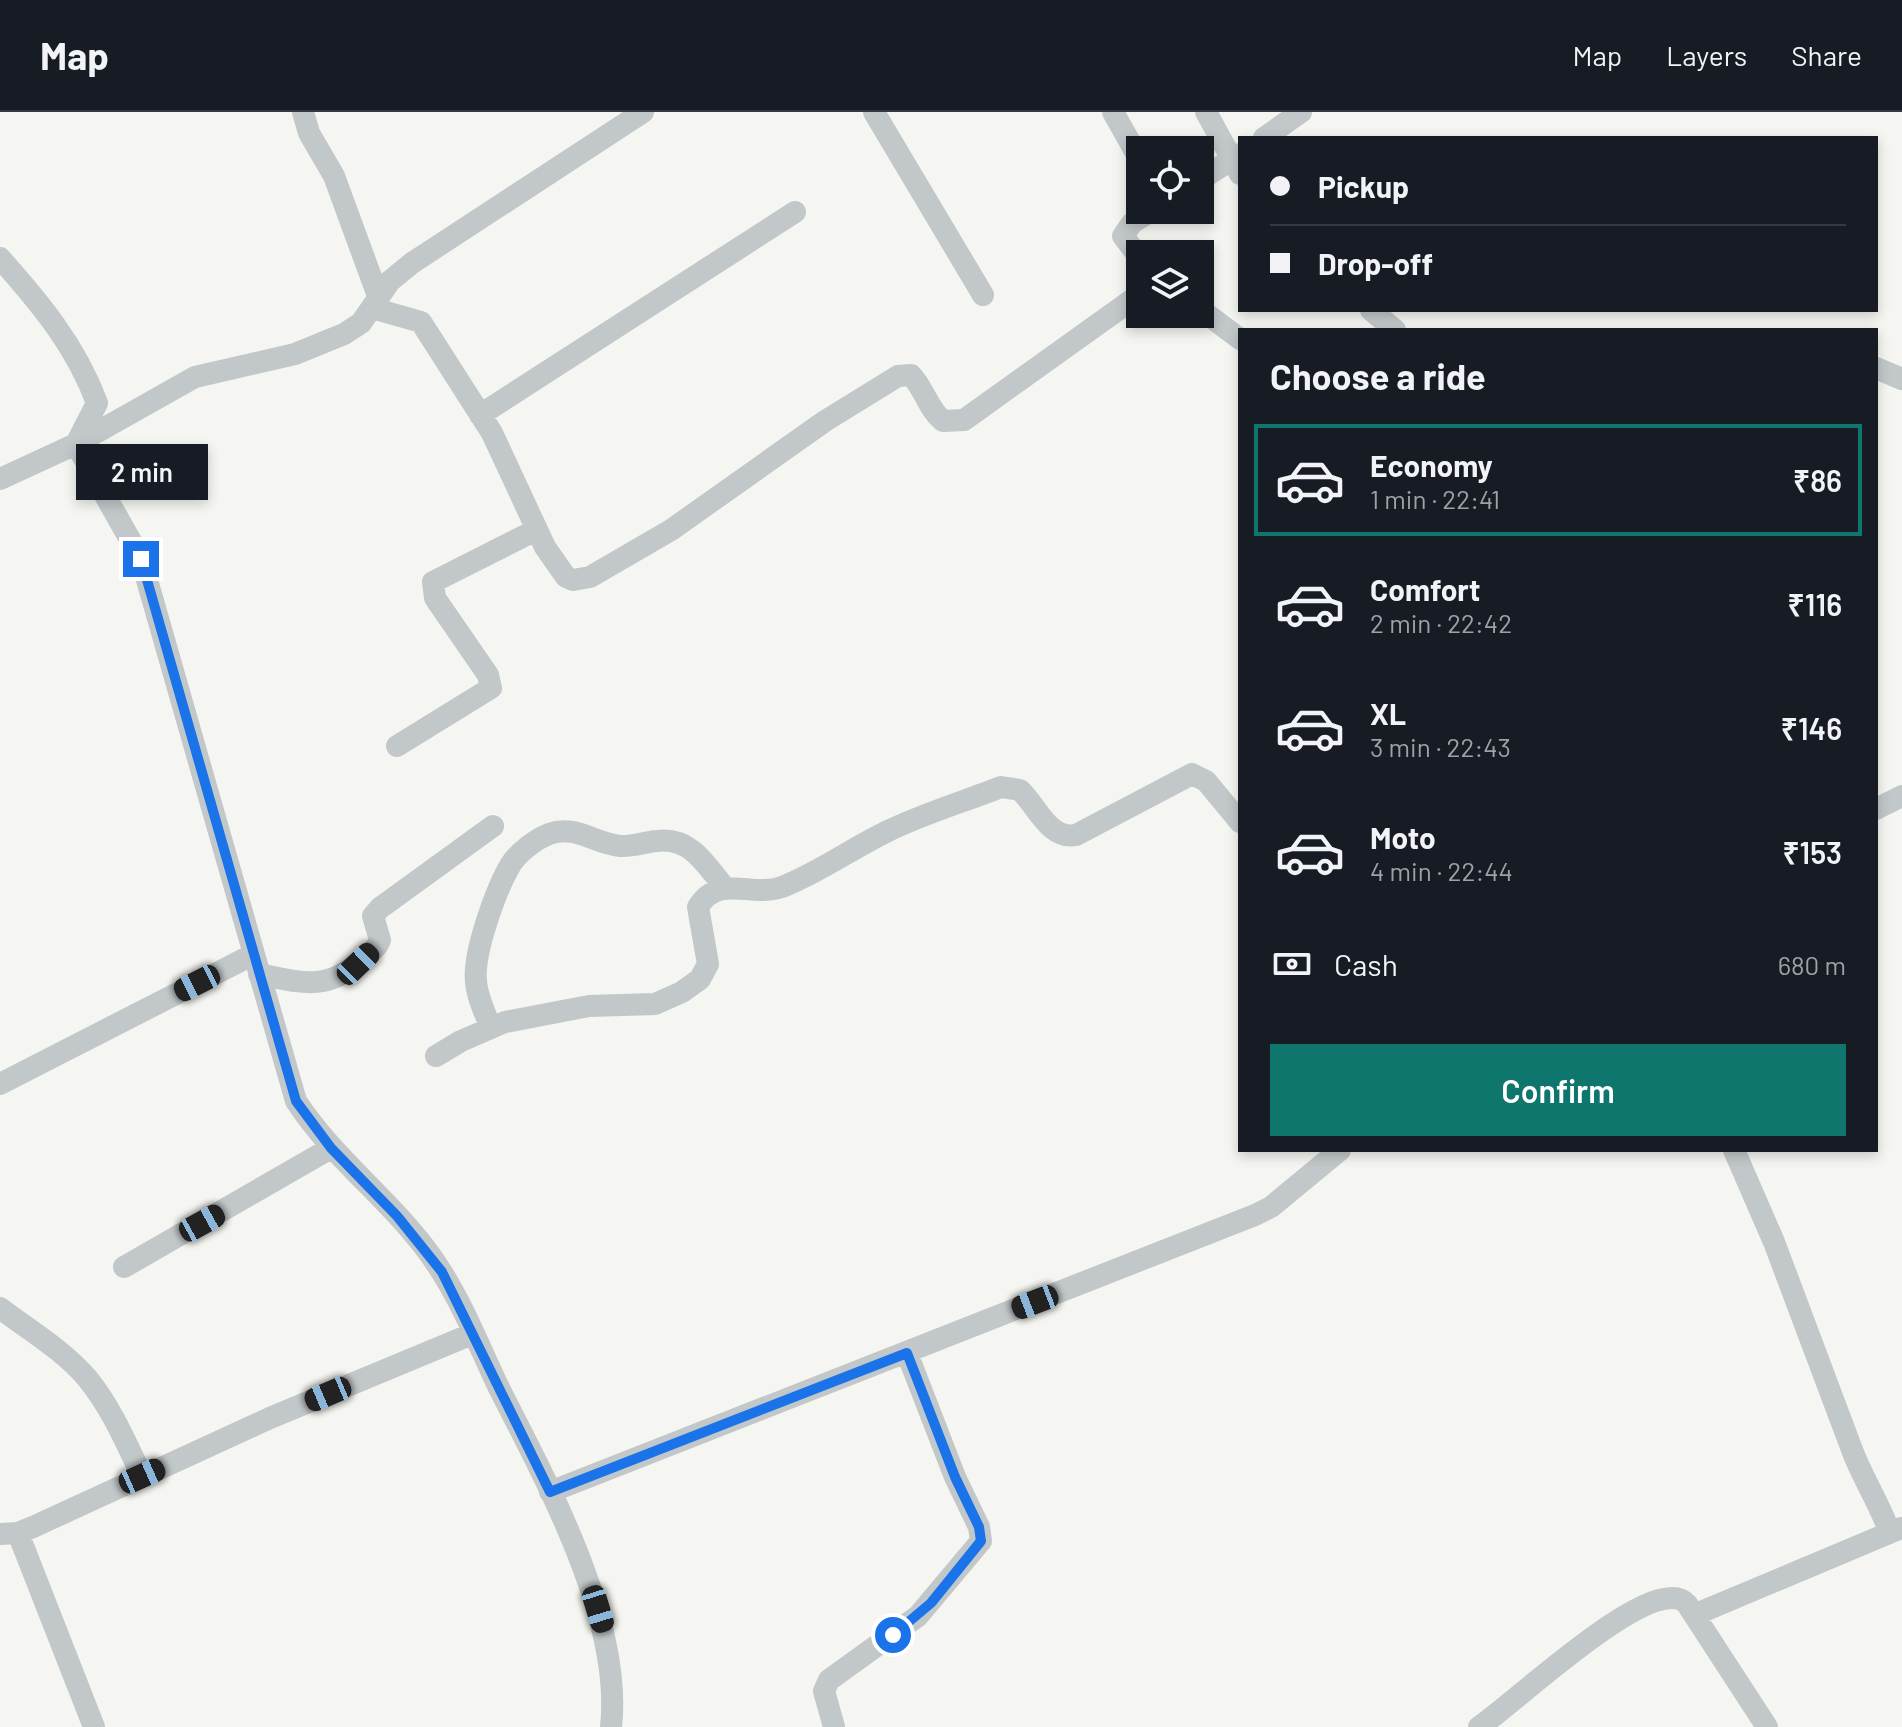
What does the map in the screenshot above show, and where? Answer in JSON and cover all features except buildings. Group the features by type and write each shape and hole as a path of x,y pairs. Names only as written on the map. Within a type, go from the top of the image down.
{"street":[{"path":"303,112 309,133 334,176 375,302 421,322 506,461 536,530 566,577 573,580 590,577 671,530 812,430 898,376 911,375 943,421 964,420 1126,304"},
{"path":"0,479 76,444 195,377 295,354 344,334 361,323 375,302 412,263 643,112"},
{"path":"874,112 983,295"},
{"path":"1113,112 1126,136"},
{"path":"1206,112 1237,163 1214,174"},
{"path":"1267,136 1301,112"},
{"path":"480,415 795,212"},
{"path":"0,258 58,326 88,377 97,403 76,444"},
{"path":"1373,312 1393,328"},
{"path":"1214,320 1238,338"},
{"path":"1878,369 1902,379"},
{"path":"76,444 141,559 296,1101 331,1148 419,1242 442,1272 550,1492 605,1633 612,1676 611,1727"},
{"path":"397,746 491,688 488,675 435,598 433,582 536,530"},
{"path":"436,1056 505,1022 611,1004 655,1004 682,992 700,979 708,964 698,907 703,899 724,887 760,891 782,887 889,830 1009,786 1020,790 1053,830 1067,837 1192,774 1206,781 1238,820"},
{"path":"1878,808 1902,796"},
{"path":"0,1084 256,964 305,984 317,984 346,972 377,946 380,940 373,916 380,908 493,826"},
{"path":"491,1028 476,983 475,965 495,901 512,862 531,844 550,833 570,831 618,846 673,841 685,844 700,856 724,887"},
{"path":"124,1267 331,1148"},
{"path":"550,1492 1255,1215 1289,1193 1338,1152"},
{"path":"1694,1615 1896,1530 1866,1483 1854,1455 1774,1242 1735,1152"},
{"path":"0,1308 71,1361 86,1378 109,1411 142,1476"},
{"path":"94,1727 9,1533 270,1418 472,1334"},
{"path":"834,1727 824,1691 829,1680 918,1616 981,1541 979,1527 955,1477 907,1353"},
{"path":"1479,1727 1609,1624 1674,1596 1681,1598 1694,1615 1767,1727"}],"route":[{"path":"141,559 296,1101 331,1148 397,1216 442,1272 550,1492 907,1353 955,1477 979,1527 981,1541 931,1603 893,1635"}]}
